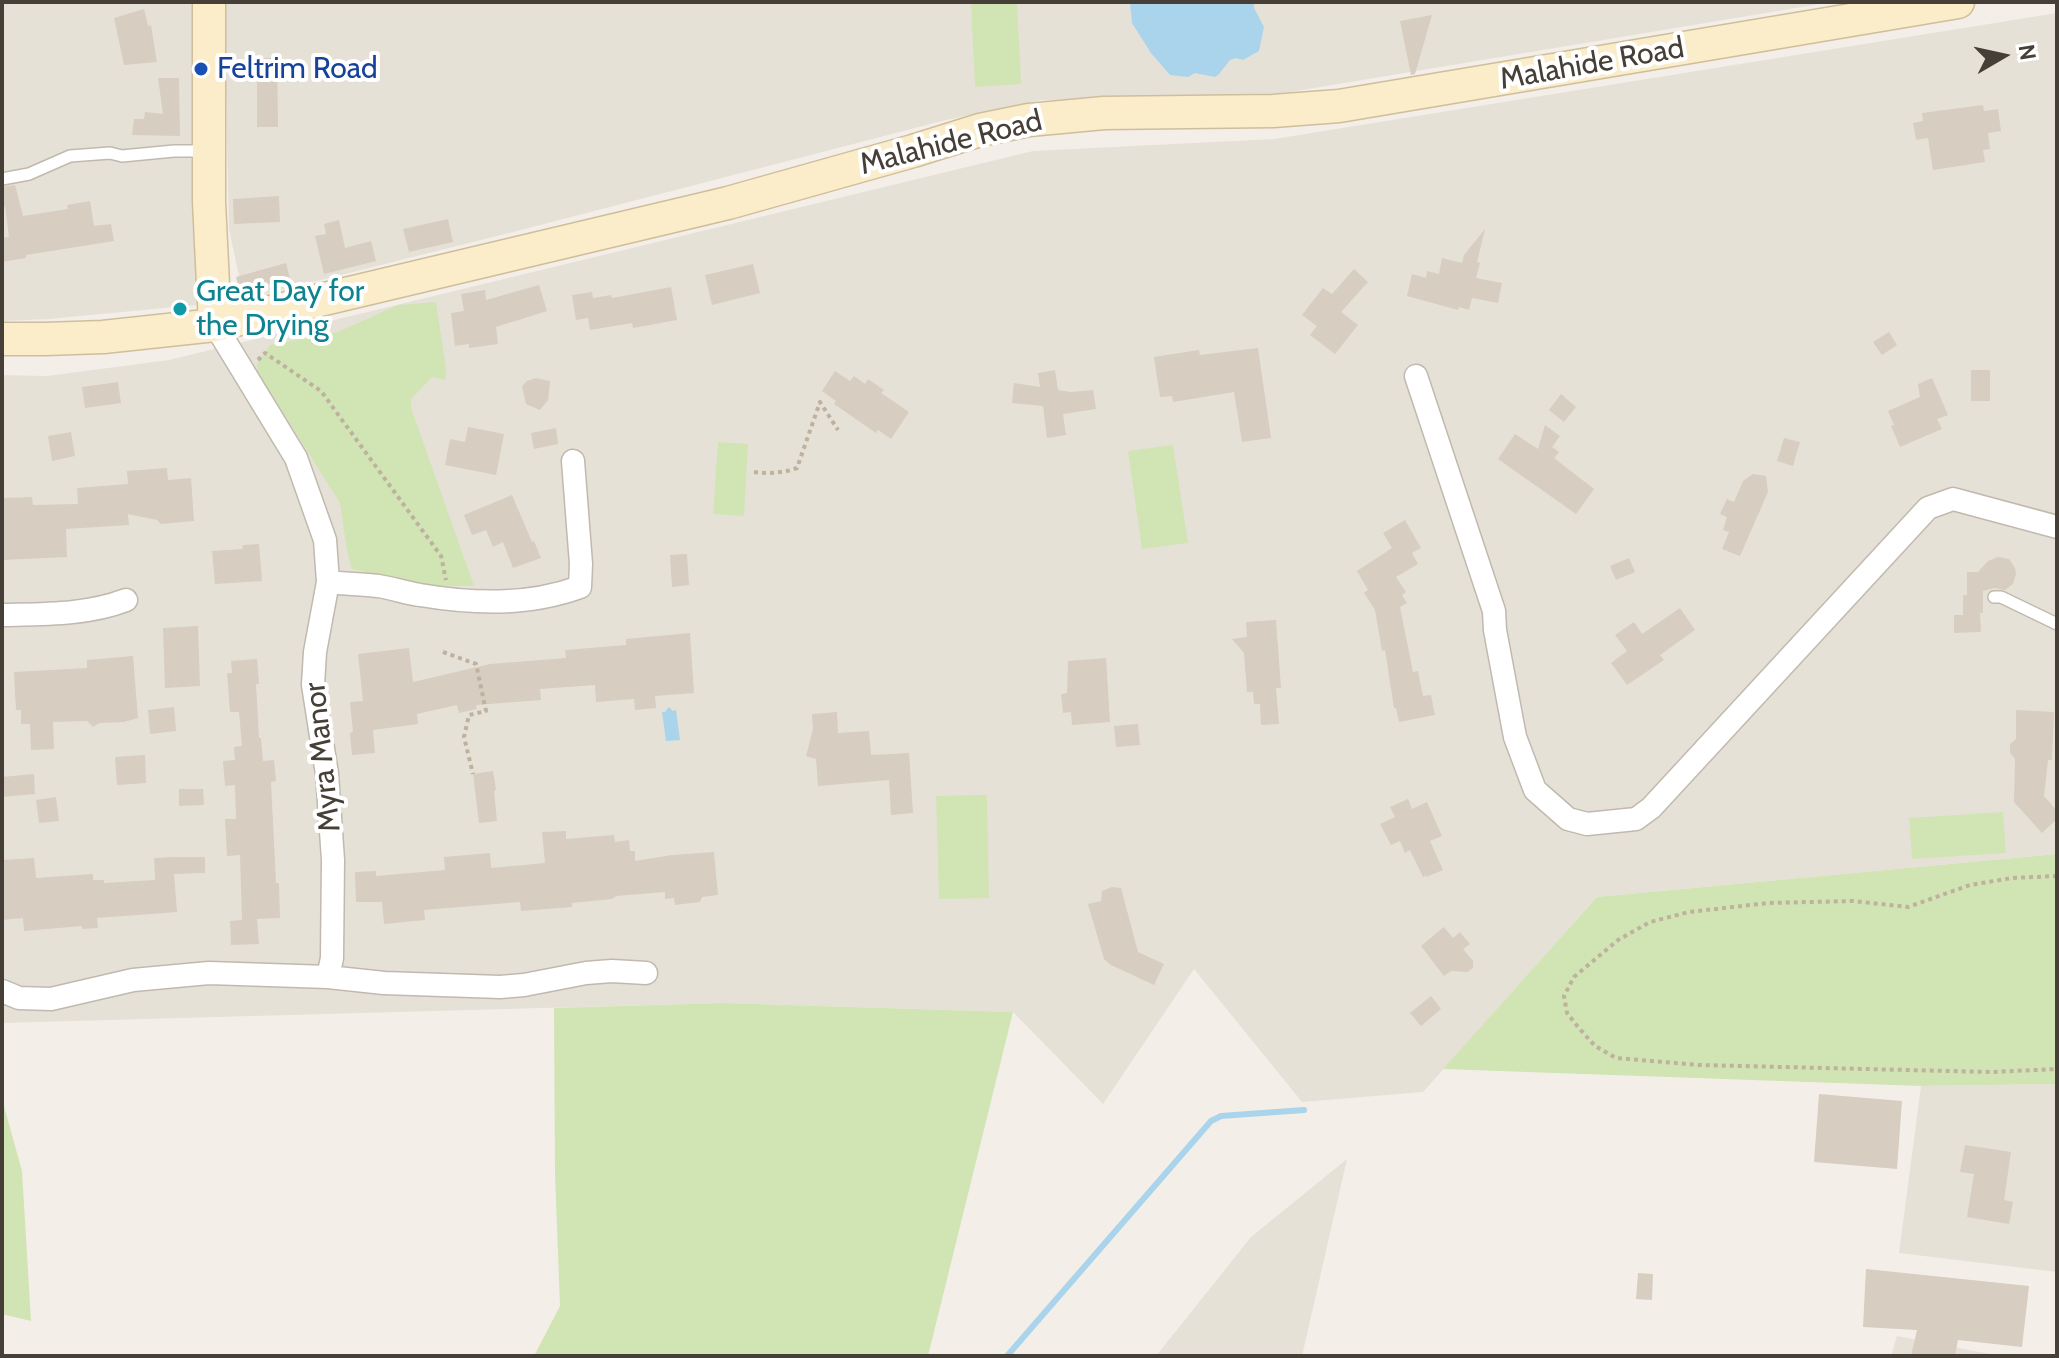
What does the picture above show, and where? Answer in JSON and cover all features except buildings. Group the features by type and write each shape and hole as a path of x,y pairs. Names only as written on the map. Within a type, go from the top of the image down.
{"main road":[{"path":"209,2 209,202 215,325"},
{"name":"Malahide Road","path":"2,339 103,337 215,325 728,203 980,130 1029,120 1104,113 1273,111 1339,106 1958,2"}],"street":[{"name":"Myra Manor","path":"215,325 296,458 325,540 328,582 315,652 313,685 327,774 333,860 332,958 328,977"},
{"path":"1416,376 1494,611 1515,737 1535,790 1568,819 1587,824 1636,819 1651,808 1928,508 1953,499 2057,527"},
{"path":"328,582 379,586 447,599 494,602 531,600 580,587 573,461"},
{"path":"2,615 86,611 106,608 126,600"},
{"path":"2,991 19,998 51,999 133,980 209,973 500,987 586,973 646,973"}],"lane":[{"path":"2,179 29,174 70,156 209,151"},
{"path":"1994,597 2001,597 2057,624"}],"path":[{"path":"244,373 265,353 321,391 441,556 447,599"},
{"path":"754,472 765,474 797,468 820,402 838,430"},
{"path":"443,652 476,664 486,711 469,715 464,737 473,774"},
{"path":"2057,876 2012,878 1970,885 1908,907 1853,901 1768,903 1689,912 1650,922 1618,940 1574,977 1564,996 1567,1013 1578,1027 1595,1046 1616,1058 1715,1066 1991,1072 2057,1069"}],"shaded area":[{"path":"2,2 200,2 202,166 196,305 2,321"},
{"path":"224,2 1832,2 1266,96 1041,100 946,120 249,298 242,290 229,229"},
{"path":"2057,13 2057,854 1597,897 1423,1092 1302,1102 1194,969 1103,1104 1013,1012 723,1003 2,1023 2,375 47,376 169,360 1033,151 1274,139"},
{"path":"2057,1084 2057,1272 1899,1253 1921,1086"},
{"path":"1347,1159 1302,1356 1156,1356 1251,1237"},
{"path":"1897,1336 2000,1356 1891,1356"}],"green space":[{"path":"971,2 1017,2 1021,84 975,87"},
{"path":"436,302 445,380 432,377 411,399 411,408 474,586 431,586 352,569 340,503 257,371 257,364 270,345 338,332 398,305"},
{"path":"718,442 748,444 744,516 713,514"},
{"path":"1173,445 1188,543 1142,549 1128,451"},
{"path":"987,795 989,898 939,899 936,796"},
{"path":"2003,812 2006,853 1912,859 1909,818"},
{"path":"2057,854 2057,1084 1921,1086 1443,1069 1597,897"},
{"path":"723,1003 1013,1012 928,1356 534,1356 560,1306 554,1008"},
{"path":"2,1099 22,1171 31,1321 2,1314"}],"water":[{"path":"1130,2 1254,2 1264,27 1259,51 1243,60 1230,60 1215,77 1195,73 1188,77 1170,75 1132,23"},
{"path":"669,707 676,710 680,740 666,741 662,712"}],"waterway":[{"path":"1007,1356 1211,1121 1221,1116 1304,1110"}],"place":[{"name":"Feltrim Road","path":"201,69"},
{"name":"Great Day for the Drying","path":"180,309"}]}
